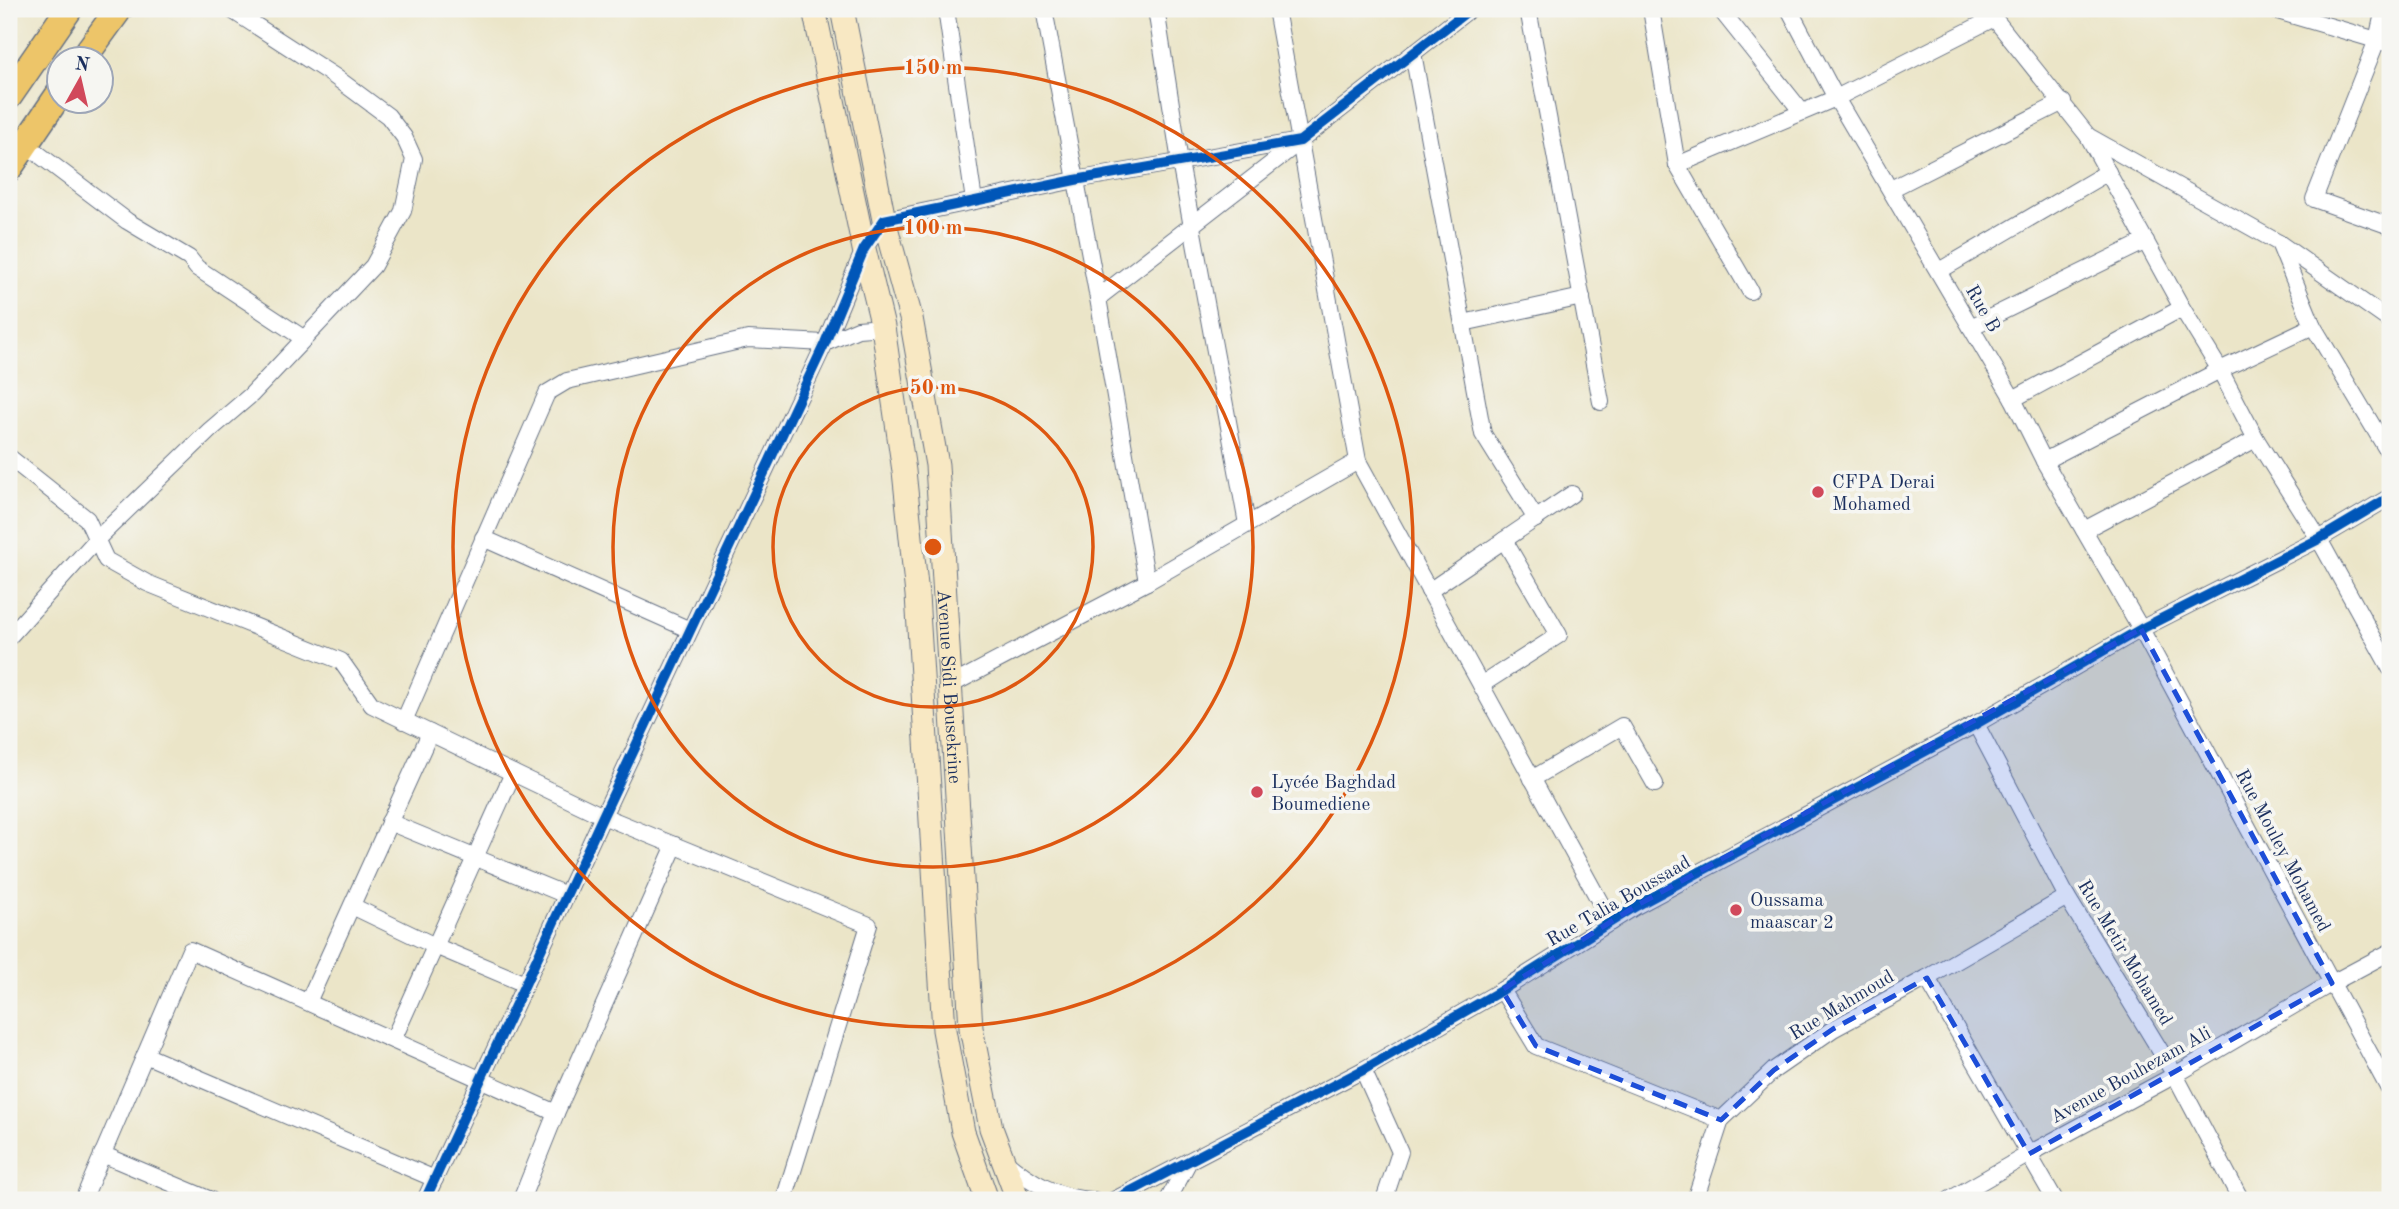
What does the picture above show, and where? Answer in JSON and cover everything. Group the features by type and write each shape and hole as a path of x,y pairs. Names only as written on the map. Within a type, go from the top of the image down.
{"main road":[{"path":"9,96 69,9"},
{"path":"92,46 119,9"},
{"path":"814,9 883,327 904,471 917,595 944,1030 963,1132 986,1200"},
{"name":"Avenue Sidi Bousekrine","path":"842,9 884,220 911,318 937,465 971,1028 991,1128 1018,1200"},
{"path":"9,168 46,113"}],"street":[{"path":"9,637 97,539 251,395 373,266 403,211 414,159 404,137 388,117 334,76 230,9"},
{"path":"947,9 974,201"},
{"path":"1044,9 1147,582"},
{"path":"1156,9 1180,162 1247,524"},
{"path":"1276,9 1358,461 1611,922"},
{"path":"1098,298 1470,9"},
{"path":"1528,9 1601,402"},
{"path":"1651,9 1677,165 1750,291"},
{"path":"1720,9 1802,112"},
{"name":"Rue B","path":"1789,9 1836,98 2013,399 2044,461 2141,629"},
{"path":"2271,9 2384,42"},
{"path":"2384,9 2384,42 2314,199 2390,226"},
{"path":"1677,165 1836,98 1994,18 2088,136 2256,439 2319,539 2390,668"},
{"path":"1413,53 1483,434 1535,519"},
{"path":"1891,189 2063,102"},
{"path":"2088,136 2279,243 2390,321"},
{"path":"425,1200 825,343 864,248 884,220 1074,180 1300,141"},
{"path":"25,144 127,221 189,258 197,268 303,338"},
{"path":"1939,271 2108,172"},
{"path":"1971,327 2146,241"},
{"path":"2279,243 2313,326 2390,455"},
{"path":"1463,323 1582,297"},
{"path":"2013,399 2182,308"},
{"path":"2044,461 2220,370 2313,326"},
{"path":"404,721 547,393 567,382 748,340 825,343 858,330 883,327"},
{"path":"2084,530 2256,439"},
{"path":"9,457 87,519 106,560 147,583 341,661 372,705 513,774 603,816 869,925 784,1200"},
{"path":"949,686 1147,582 1358,461"},
{"path":"1429,591 1572,494"},
{"name":"Rue Talia Boussaad","path":"1114,1200 1363,1070 1648,900 1976,724 2141,629 2319,539 2390,497"},
{"path":"483,538 690,630"},
{"path":"1481,685 1559,635 1504,540"},
{"name":"Rue Mouley Mohamed","path":"2141,629 2390,1091"},
{"name":"Rue Metir Mohamed","path":"1976,724 2067,897 2175,1075 2241,1200"},
{"path":"1532,779 1622,726 1655,784"},
{"path":"308,1002 430,733"},
{"path":"393,1040 513,774"},
{"path":"390,822 566,895"},
{"path":"521,1200 556,1113 675,845"},
{"name":"Rue Mahmoud","path":"1695,1200 1721,1120 1774,1070 1833,1029 2067,897"},
{"path":"352,906 435,946 525,984"},
{"path":"83,1200 190,950 556,1113"},
{"name":"Avenue Bouhezam Ali","path":"1949,1200 2390,952"},
{"path":"1927,978 2055,1200"},
{"path":"1502,989 1536,1046 1721,1120"},
{"path":"145,1055 435,1179"},
{"path":"1363,1070 1400,1152 1384,1200"},
{"path":"103,1154 204,1199"},
{"path":"1002,1157 1025,1177 1052,1192 1082,1200 1094,1200"},
{"path":"1168,1200 1189,1161"}],"highlighted area":[{"path":"2141,629 2332,983 2029,1154 1927,978 1833,1029 1774,1070 1721,1120 1536,1046 1502,990 1636,906"}],"cycle path":[{"path":"425,1200 825,343 864,249 884,220 1075,180 1300,141 1470,9"},
{"path":"1114,1200 1363,1070 1502,990 1636,906 1976,724 2141,629 2319,539 2390,497"}],"place":[{"name":"CFPA Derai Mohamed","path":"1818,492"},
{"name":"Lycée Baghdad Boumediene","path":"1257,792"},
{"name":"Oussama maascar 2","path":"1736,910"}]}
